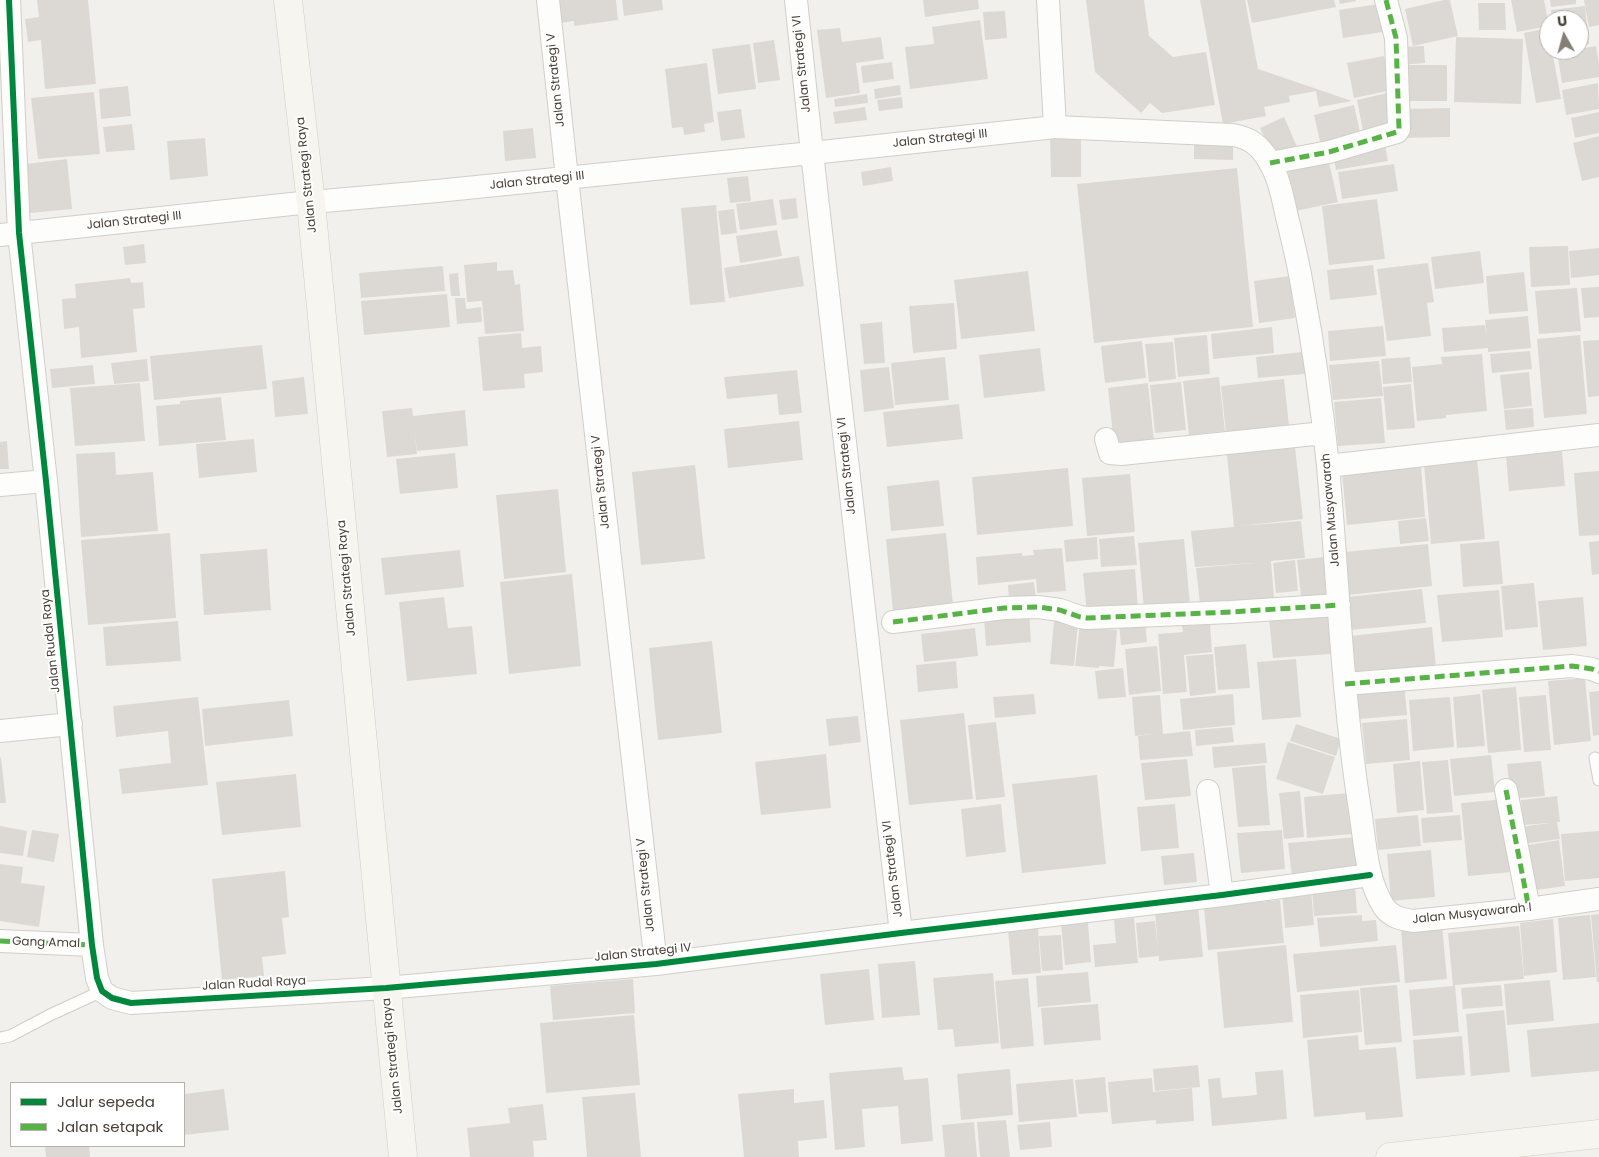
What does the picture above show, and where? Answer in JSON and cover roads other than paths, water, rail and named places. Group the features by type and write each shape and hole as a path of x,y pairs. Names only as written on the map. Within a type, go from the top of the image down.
{"street":[{"name":"Jalan Rudal Raya","path":"8,0 10,234 46,481 92,945 97,978 102,991 112,998 131,1003 386,988"},
{"name":"Jalan Strategi Raya","path":"288,0 306,203 404,1157"},
{"name":"Jalan Strategi V","path":"548,0 656,964"},
{"name":"Jalan Strategi VI","path":"796,0 901,933"},
{"path":"1048,0 1055,127"},
{"path":"1266,157 1329,152 1397,132 1399,129 1396,38 1386,0"},
{"name":"Jalan Strategi III","path":"10,234 274,206 812,154 1055,127 1233,135 1245,137 1266,157"},
{"name":"Jalan Musyawarah","path":"1266,157 1281,192 1299,266 1313,343 1328,466 1354,773 1370,875"},
{"path":"1106,439 1110,452 1121,454 1324,433"},
{"path":"1328,466 1599,436"},
{"path":"0,485 46,481"},
{"path":"893,622 1004,608 1060,610 1080,618 1087,618 1339,605"},
{"path":"1345,684 1572,666 1599,672"},
{"path":"0,731 71,724"},
{"path":"1506,790 1528,909"},
{"path":"1208,791 1222,894"},
{"name":"Jalan Strategi IV","path":"386,988 656,964 1370,875"},
{"name":"Jalan Musyawarah I","path":"1370,875 1385,908 1392,916 1401,920 1413,921 1528,909 1599,899"},
{"name":"Gang Amal","path":"0,941 92,945"},
{"path":"1390,1157 1599,1134"}],"lane":[{"path":"1596,758 1599,780"},
{"path":"0,1038 10,1036 102,991"}]}
